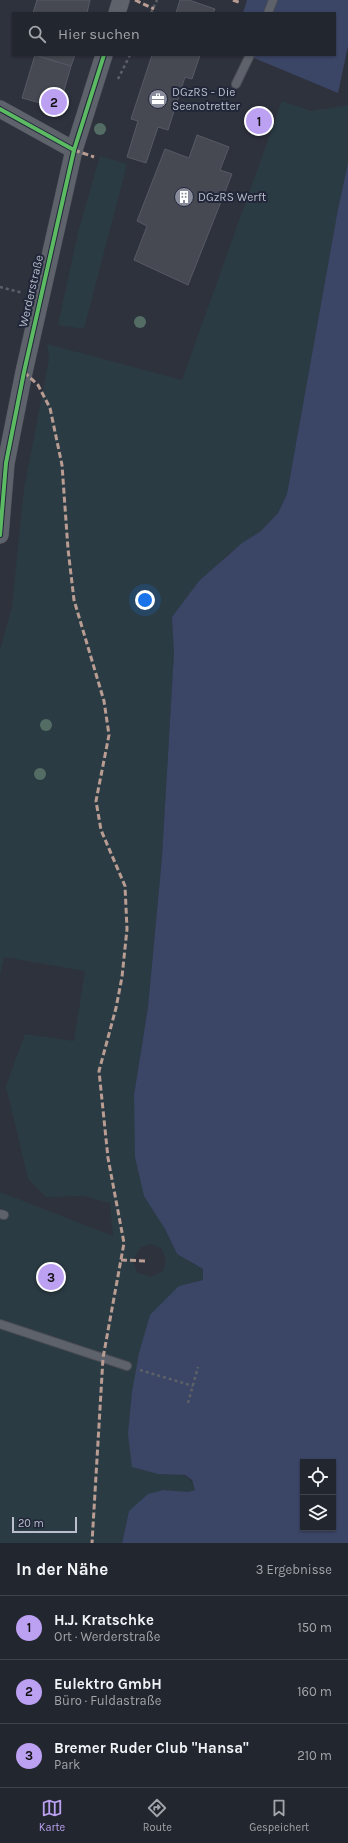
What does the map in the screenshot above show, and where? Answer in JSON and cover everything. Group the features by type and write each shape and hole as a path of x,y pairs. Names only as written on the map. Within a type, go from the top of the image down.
{"street":[{"path":"116,12 121,0"},
{"name":"Werderstraße","path":"0,535 6,463 40,298 74,150 104,56"},
{"path":"0,109 74,150"}],"lane":[{"path":"268,12 273,0"},
{"path":"236,84 250,56"},
{"path":"0,1324 126,1366"}],"path":[{"path":"152,12 157,0"},
{"path":"0,287 40,298"},
{"path":"126,1366 193,1386"},
{"path":"188,1403 198,1368"}],"shaded area":[{"path":"282,101 311,111 348,105 348,163 338,209 287,494 278,513 261,531 229,553 172,617 174,653 162,857 148,1007 134,1095 165,1229 177,1254 203,1269 203,1280 179,1286 158,1474 176,1474 185,1476 193,1484 196,1490 188,1492 163,1490 129,1511 122,1543 0,1543 0,1192 113,1236 110,1203 83,1196 46,1197 28,1179 6,1086 25,1034 74,1041 85,971 4,957 0,975 0,651 12,606 24,489 49,359 47,344 182,380","holes":["152,1244 162,1249 166,1259 163,1271 151,1277 138,1273 132,1261 141,1247"]},
{"path":"100,156 127,164 84,329 58,325 78,233"}],"water":[{"path":"247,0 348,0 348,46 338,93 249,56 336,56 336,12 243,12"},
{"path":"348,163 348,1543 122,1543 129,1511 148,1494 163,1490 188,1492 195,1490 192,1480 185,1475 158,1474 132,1467 128,1434 132,1392 139,1353 150,1315 179,1286 203,1280 203,1269 177,1254 165,1229 144,1196 135,1157 134,1095 148,1007 162,857 174,653 172,617 199,581 242,543 261,531 278,513 287,494 338,209"}],"building":[{"path":"37,0 90,0 87,12 33,12"},
{"path":"180,0 189,0 215,9 214,12 176,12"},
{"path":"35,56 71,66 59,108 22,98"},
{"path":"38,56 75,56 71,66"},
{"name":"DGzRS - Die Seenotretter","path":"152,56 200,56 192,79 185,77 168,130 158,127 146,163 127,157 138,121 131,119"},
{"name":"DGzRS Werft","path":"197,135 229,147 220,170 232,174 188,285 134,260 147,226 137,221 165,149 189,158"}],"marked path":[{"path":"135,0 154,9"},
{"path":"233,0 241,3"},
{"path":"74,150 94,157"},
{"path":"24,372 38,385 50,408 62,465 68,549 74,600 104,701 109,735 96,801 101,830 125,886 127,929 122,977 116,1008 99,1071 108,1158 124,1243 103,1358 92,1543"},
{"path":"121,1260 147,1261"}],"cycle path":[{"path":"0,535 6,463 24,372 74,150 104,56"},
{"path":"0,109 74,150"}],"place":[{"name":"DGzRS - Die Seenotretter","path":"158,99"},
{"name":"Eulektro GmbH","path":"54,102"},
{"name":"H.J. Kratschke","path":"259,121"},
{"name":"DGzRS Werft","path":"184,197"},
{"name":"Bremer Ruder Club \"Hansa\"","path":"51,1277"}]}
